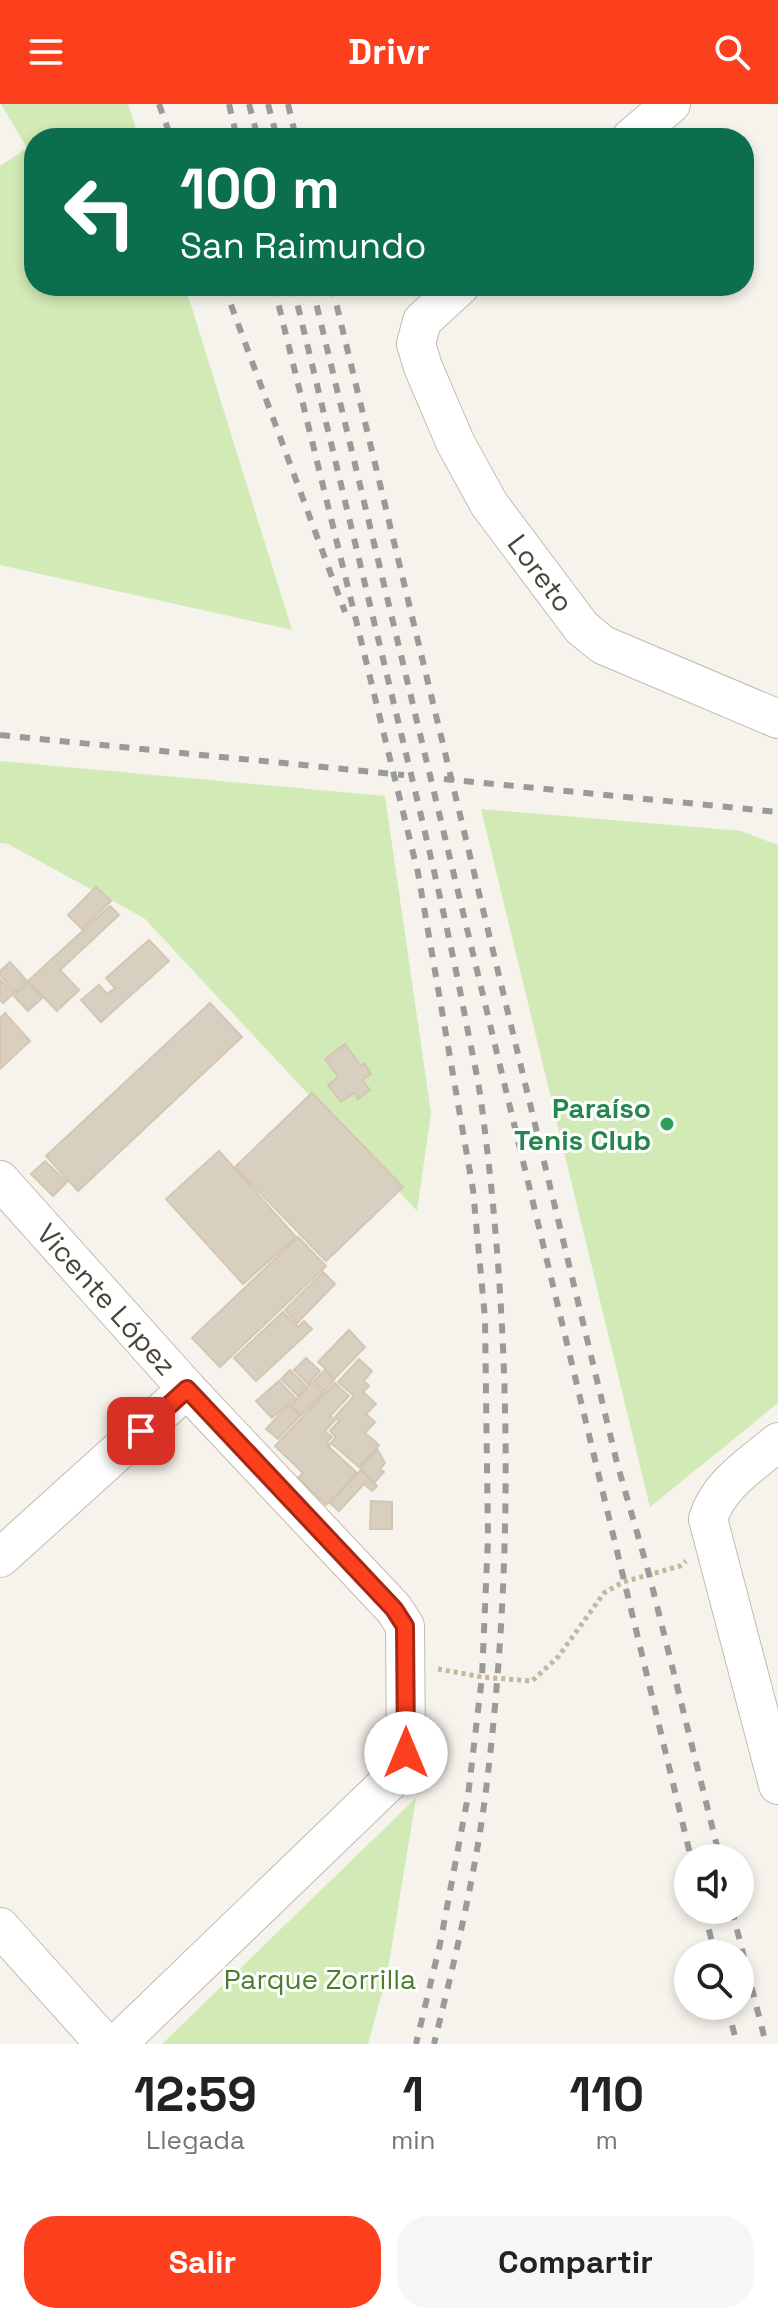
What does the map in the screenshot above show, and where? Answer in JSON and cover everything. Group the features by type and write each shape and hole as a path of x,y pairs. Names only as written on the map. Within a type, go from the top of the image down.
{"street":[{"path":"643,128 671,104"},
{"name":"Loreto","path":"449,296 422,321 416,344 423,367 471,475 489,504 582,628 603,645 621,654 778,719"},
{"name":"Vicente López","path":"0,1180 187,1389 394,1609 405,1626 406,1753 398,1773 117,2044"},
{"path":"0,1558 187,1389"},
{"path":"778,1442 722,1491 712,1505 708,1519 778,1785"},
{"path":"0,1927 105,2044"}],"path":[{"path":"406,1662 482,1677 532,1681 558,1657 604,1593 623,1582 680,1566 693,1554 708,1519"}],"green space":[{"path":"1,104 128,104 136,128 24,128 24,143"},
{"path":"24,150 24,296 188,296 292,630 0,565 0,166"},
{"path":"0,761 385,796 431,1113 417,1211 144,918 8,844 0,843"},
{"name":"Paraíso Tenis Club","path":"481,809 741,831 778,845 778,1403 650,1507"},
{"name":"Parque Zorrilla","path":"416,1798 387,1975 368,2044 162,2044"}],"building":[{"path":"96,887 111,901 82,929 68,915"},
{"path":"110,906 119,915 60,970 79,990 57,1011 28,981"},
{"path":"149,940 169,961 101,1022 81,1000 99,985 107,994 115,988 106,978"},
{"path":"10,962 27,981 16,992 0,975 0,971"},
{"path":"0,979 14,993 3,1003 0,1000"},
{"path":"28,983 42,998 28,1011 14,996"},
{"path":"210,1003 242,1037 78,1191 46,1156"},
{"path":"5,1013 30,1041 0,1069 0,1018"},
{"path":"345,1044 371,1074 362,1080 370,1090 358,1099 354,1093 341,1102 328,1085 338,1077 325,1059"},
{"path":"312,1093 403,1187 326,1261 235,1167"},
{"path":"219,1151 296,1237 243,1284 166,1199"},
{"path":"45,1161 67,1182 53,1196 31,1174"},
{"path":"298,1237 326,1266 220,1367 192,1338"},
{"path":"323,1272 335,1284 297,1323 285,1310"},
{"path":"283,1312 298,1327 304,1321 312,1329 256,1381 234,1358"},
{"path":"349,1330 365,1347 335,1378 318,1362"},
{"path":"306,1358 320,1371 308,1384 294,1370"},
{"path":"359,1359 372,1371 364,1381 369,1386 363,1392 376,1404 366,1414 375,1422 365,1433 379,1445 359,1467 331,1443 336,1437 330,1431 339,1421 335,1417 354,1396 338,1382"},
{"path":"290,1370 307,1387 298,1396 281,1379"},
{"path":"325,1370 334,1380 324,1391 314,1381"},
{"path":"279,1381 295,1398 272,1418 256,1401"},
{"path":"312,1382 323,1393 301,1415 291,1405"},
{"path":"335,1383 349,1396 330,1416 335,1420 325,1431 332,1437 327,1442 357,1473 326,1505 298,1478 303,1473 275,1446"},
{"path":"289,1405 300,1416 278,1439 266,1429"},
{"path":"377,1449 385,1463 380,1469 384,1472 375,1482 360,1468"},
{"path":"361,1470 377,1486 372,1491 364,1484 339,1511 330,1503"},
{"path":"371,1501 392,1502 392,1529 370,1529"}],"railway":[{"path":"159,104 167,128"},
{"path":"229,104 235,128"},
{"path":"249,104 255,128"},
{"path":"268,104 274,128"},
{"path":"288,104 294,128"},
{"path":"228,296 345,612"},
{"path":"276,296 418,873 473,1190 485,1318 488,1538 482,1677 468,1796 440,1944 416,2044"},
{"path":"295,296 458,980 482,1108 499,1280 506,1453 501,1626 494,1712 475,1860 434,2044"},
{"path":"314,296 688,1844"},
{"path":"334,296 617,1463 649,1574 716,1844"},
{"path":"0,735 404,775"},
{"path":"444,779 778,812"},
{"path":"708,1924 712,1940"},
{"path":"736,1924 766,2044"},
{"path":"731,2020 737,2044"}],"place":[{"name":"Paraíso Tenis Club","path":"667,1124"}],"route":[{"path":"141,1431 187,1389 394,1609 405,1626 406,1753"}]}
